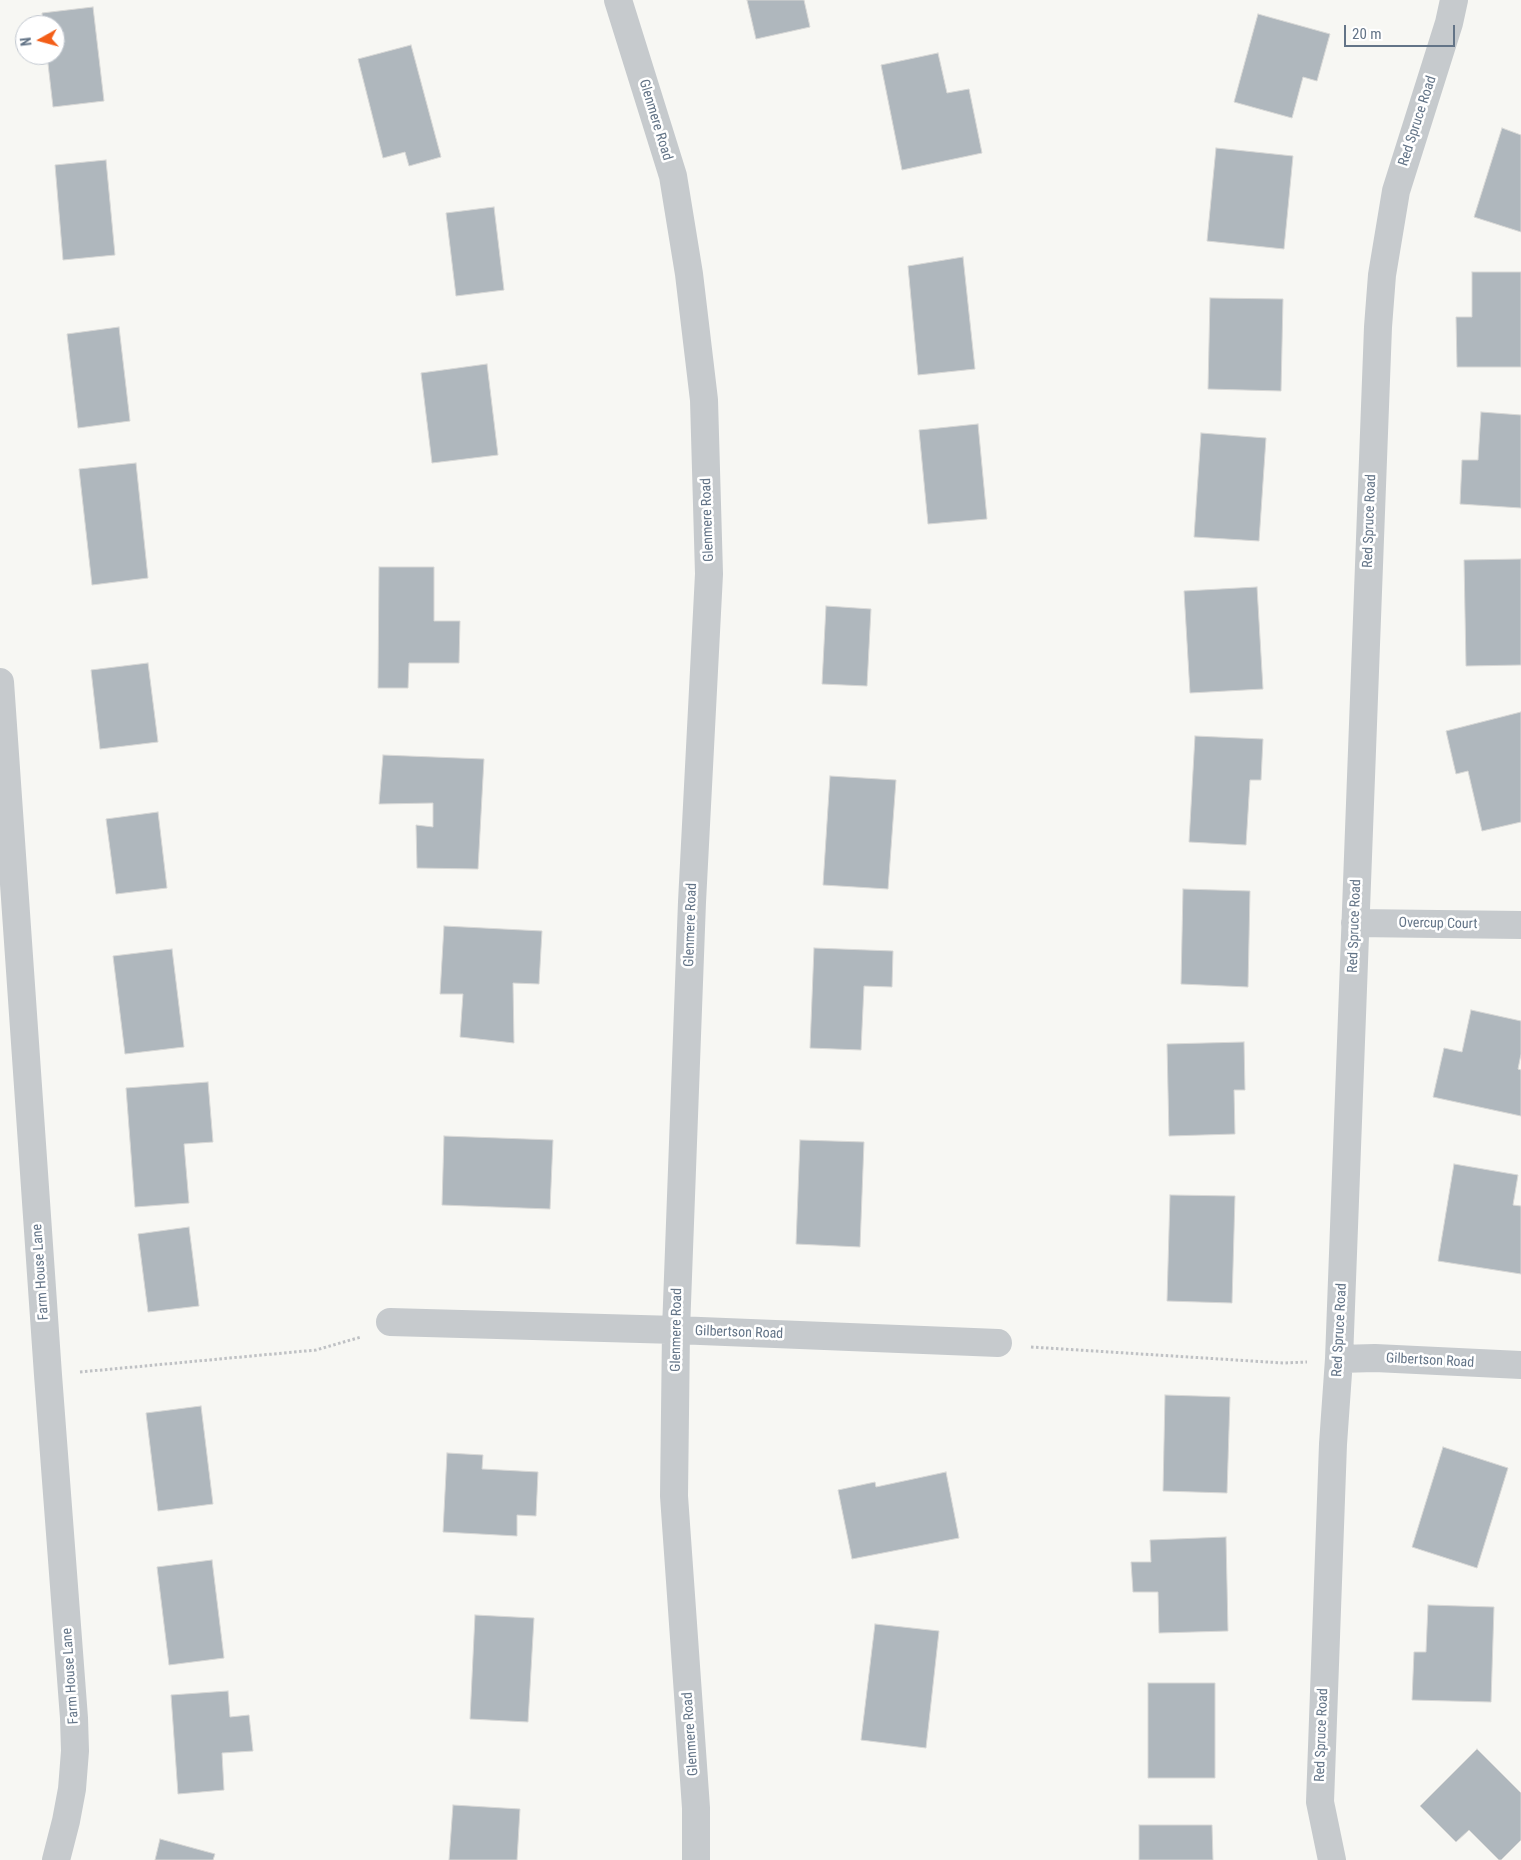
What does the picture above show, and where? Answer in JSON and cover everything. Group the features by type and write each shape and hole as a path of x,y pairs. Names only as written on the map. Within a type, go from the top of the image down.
{"street":[{"name":"Glenmere Road","path":"618,0 673,176 689,274 704,400 709,574 692,902 676,1330 674,1496 696,1808 696,1860"},
{"name":"Red Spruce Road","path":"1332,1860 1320,1802 1333,1444 1339,1359 1378,327 1382,275 1396,190 1449,23 1454,0"},
{"name":"Farm House Lane","path":"0,682 74,1718 75,1750 72,1789 56,1860"},
{"name":"Overcup Court","path":"1356,923 1521,925"},
{"name":"Gilbertson Road","path":"390,1322 676,1330 998,1343"},
{"name":"Gilbertson Road","path":"1339,1359 1375,1358 1521,1365"}],"path":[{"path":"48,1375 316,1350 367,1336 390,1322"},
{"path":"1036,1348 1283,1363 1339,1359"}],"building":[{"path":"747,0 804,0 810,27 756,39"},
{"path":"93,7 104,101 53,107 48,65 65,65 65,15 42,15 42,13"},
{"path":"1258,14 1330,34 1317,81 1303,77 1292,118 1234,102"},
{"path":"411,45 441,157 409,166 405,152 383,158 358,59"},
{"path":"938,53 947,93 969,89 982,153 902,170 881,65"},
{"path":"1502,128 1521,135 1521,232 1474,217"},
{"path":"1216,148 1293,156 1284,249 1207,241"},
{"path":"106,160 115,255 63,260 55,165"},
{"path":"494,207 504,290 456,296 446,213"},
{"path":"963,257 975,369 918,375 908,266"},
{"path":"1472,272 1521,272 1521,367 1457,367 1456,317 1472,317"},
{"path":"1210,298 1283,299 1281,391 1208,389"},
{"path":"119,327 130,421 78,428 67,334"},
{"path":"487,364 498,455 432,463 421,373"},
{"path":"1481,412 1521,415 1521,508 1460,504 1462,460 1478,460"},
{"path":"978,424 987,519 928,524 919,430"},
{"path":"1201,433 1266,438 1259,541 1194,537"},
{"path":"136,463 148,578 92,585 79,469"},
{"path":"1521,559 1521,665 1466,666 1464,560"},
{"path":"379,567 434,567 434,621 460,621 459,663 409,663 408,688 378,688"},
{"path":"1257,587 1263,689 1190,693 1184,591"},
{"path":"826,606 871,609 867,686 822,684"},
{"path":"148,663 158,742 100,749 91,670"},
{"path":"1521,712 1521,822 1482,831 1468,771 1456,774 1446,731"},
{"path":"1195,736 1263,739 1261,780 1250,780 1246,845 1189,842"},
{"path":"383,755 484,759 478,869 417,868 416,825 433,827 433,803 379,804"},
{"path":"830,776 896,780 888,889 823,885"},
{"path":"158,812 167,888 116,894 106,819"},
{"path":"1183,889 1250,891 1248,987 1181,984"},
{"path":"444,926 542,931 539,984 513,983 514,1043 460,1037 463,994 440,994"},
{"path":"814,948 893,951 892,987 864,986 861,1050 810,1048"},
{"path":"172,949 184,1047 125,1054 113,956"},
{"path":"1471,1010 1521,1021 1521,1054 1518,1069 1521,1070 1521,1116 1433,1097 1444,1048 1462,1052"},
{"path":"1244,1042 1245,1090 1234,1090 1235,1134 1169,1136 1167,1044"},
{"path":"208,1082 213,1142 184,1144 189,1203 135,1207 126,1088"},
{"path":"444,1136 553,1140 550,1209 442,1205"},
{"path":"800,1140 864,1142 860,1247 796,1244"},
{"path":"1454,1164 1518,1175 1513,1205 1521,1206 1521,1274 1438,1261"},
{"path":"1170,1195 1235,1196 1232,1303 1167,1301"},
{"path":"189,1227 199,1306 148,1312 138,1234"},
{"path":"1165,1395 1230,1397 1227,1493 1163,1491"},
{"path":"201,1406 213,1504 158,1511 146,1413"},
{"path":"1443,1447 1508,1468 1477,1568 1412,1547"},
{"path":"447,1453 483,1455 482,1469 538,1472 536,1516 517,1515 517,1536 443,1532"},
{"path":"946,1472 959,1538 852,1559 838,1490 875,1482 876,1487"},
{"path":"1226,1537 1228,1631 1159,1633 1158,1592 1133,1592 1131,1562 1151,1562 1150,1540"},
{"path":"212,1560 224,1658 169,1665 157,1567"},
{"path":"1428,1605 1494,1607 1491,1702 1412,1700 1414,1652 1426,1652"},
{"path":"475,1615 534,1618 528,1722 470,1719"},
{"path":"875,1624 939,1631 926,1748 861,1740"},
{"path":"1148,1683 1215,1683 1215,1778 1148,1778"},
{"path":"228,1691 230,1717 249,1715 253,1751 222,1753 224,1790 178,1794 171,1695"},
{"path":"1477,1749 1521,1793 1521,1840 1501,1860 1469,1830 1456,1842 1420,1806"},
{"path":"453,1805 520,1809 517,1860 449,1860"},
{"path":"1139,1825 1212,1825 1213,1860 1139,1860"},
{"path":"160,1839 215,1854 213,1860 155,1860"}]}
